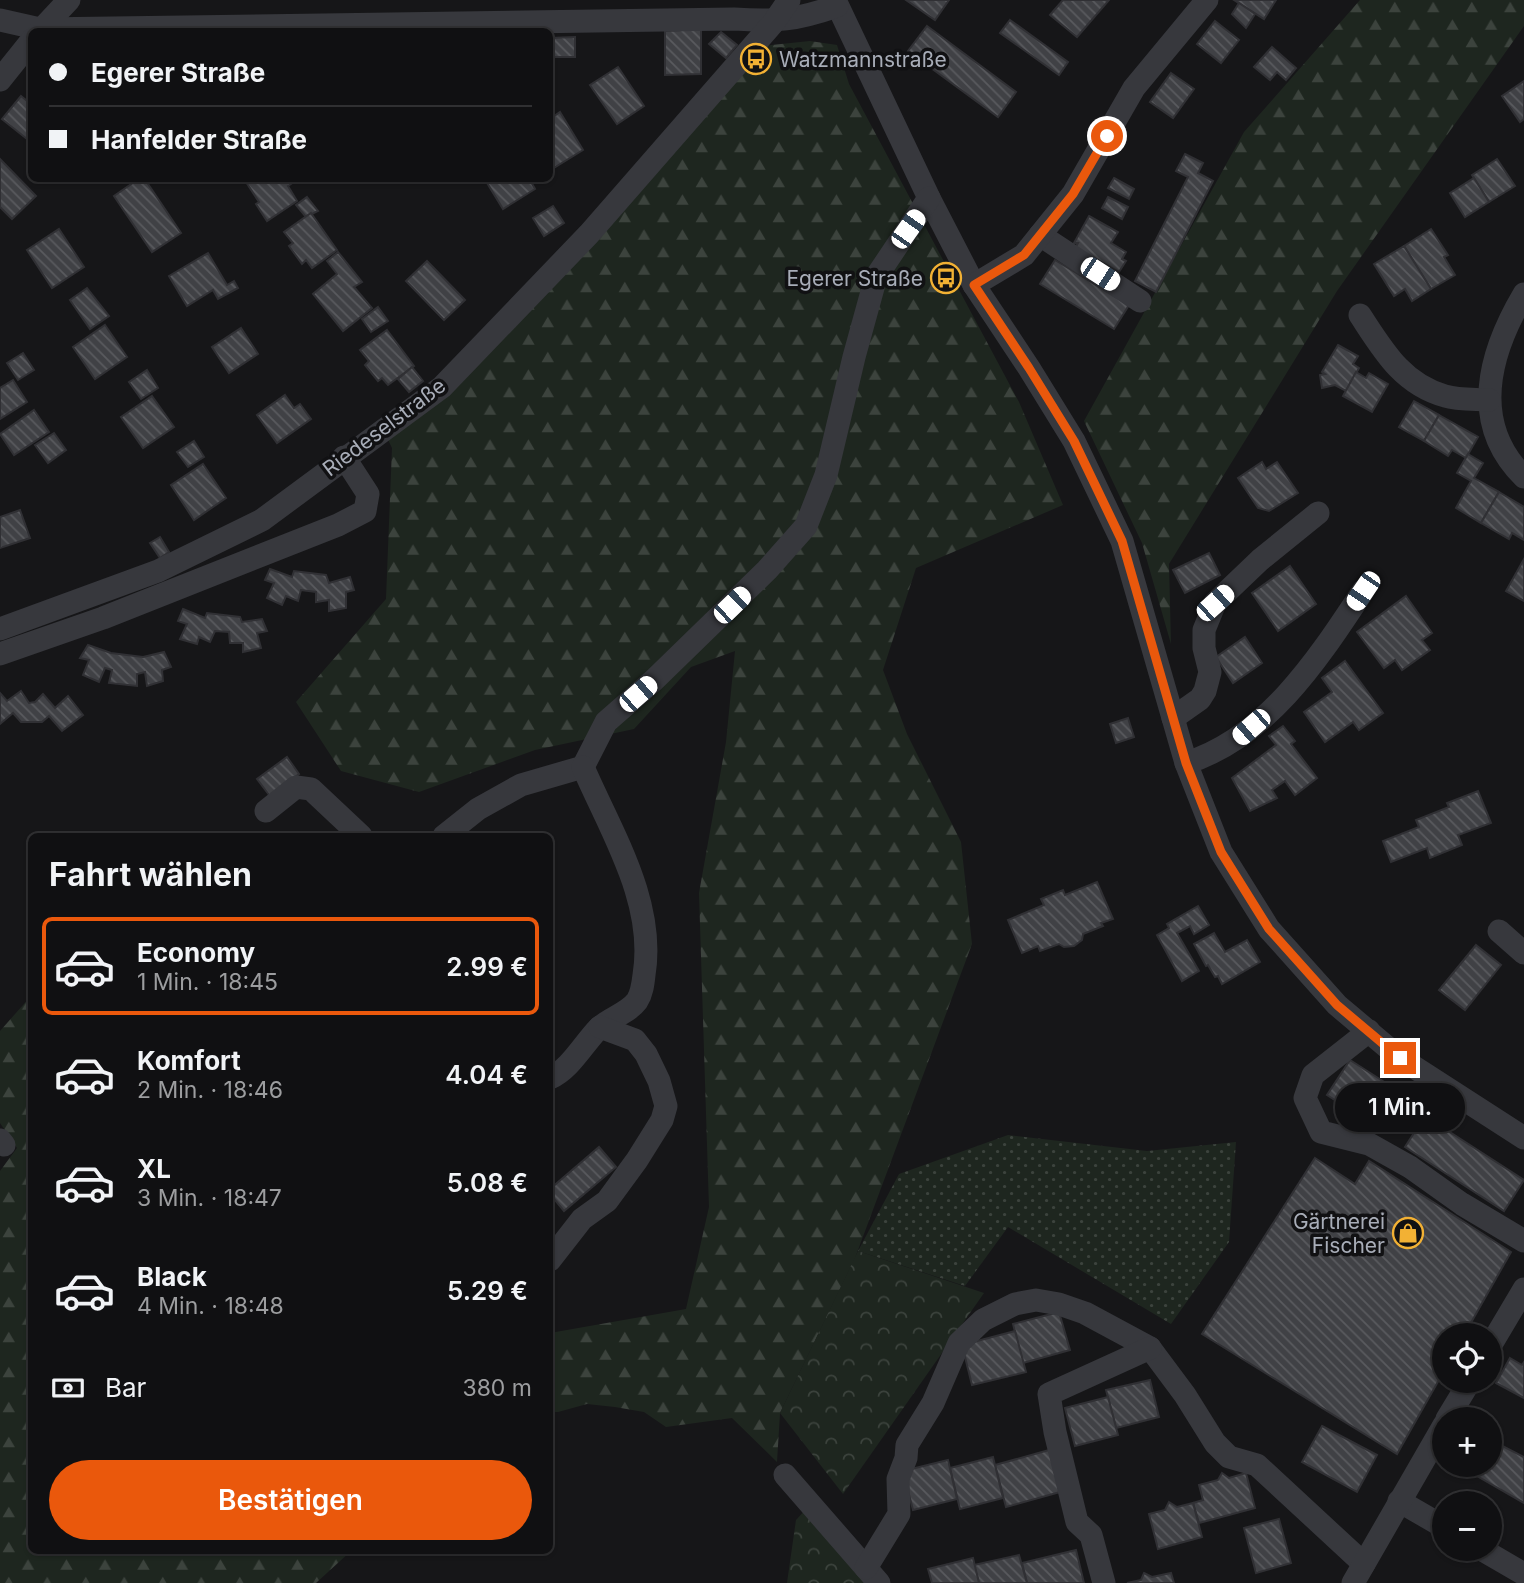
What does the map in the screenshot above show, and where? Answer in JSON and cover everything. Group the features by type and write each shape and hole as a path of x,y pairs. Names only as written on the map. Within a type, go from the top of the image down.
{"street":[{"path":"43,28 69,0"},
{"name":"Riedeselstraße","path":"0,629 158,571 261,520 442,387 589,234 774,22 789,0"},
{"path":"974,285 1024,255 1073,194 1134,88 1207,0"},
{"path":"316,28 734,19 774,22 808,16 836,3 929,198 974,285 1074,441 1122,541 1186,763 1221,852 1269,929 1337,1005 1400,1058 1524,1138"},
{"path":"0,20 28,31"},
{"path":"0,80 28,45"},
{"path":"448,833 478,810 521,785 583,767 606,722 741,596 806,526 826,475 876,277 929,198"},
{"path":"1040,235 1140,301"},
{"path":"1524,294 1493,360 1489,400 1493,429 1508,457 1524,477"},
{"path":"1360,315 1390,361 1409,378 1445,396 1489,400"},
{"path":"0,654 103,618 338,525 365,511 368,494 344,457"},
{"path":"1173,718 1200,699 1205,691 1209,672 1204,648 1204,630 1215,603 1260,560 1318,513"},
{"path":"1186,763 1204,757 1237,739 1266,714 1315,664 1363,591"},
{"path":"553,1077 561,1073 600,1027 637,1000 642,989 648,952 642,911 626,861 583,767"},
{"path":"266,811 296,787 312,789 357,833"},
{"path":"1499,931 1524,953"},
{"path":"635,1040 637,1000"},
{"path":"553,1256 582,1219 607,1201 637,1160 662,1119 666,1106 659,1081 646,1054 635,1040 600,1027"},
{"path":"1368,1031 1312,1075 1305,1098 1321,1132 1368,1144 1410,1167 1462,1204 1524,1241"},
{"path":"1502,1335 1516,1321 1524,1289"},
{"path":"785,1475 868,1570 899,1514 898,1479 906,1458 907,1445 933,1403 959,1343 983,1320 1014,1304 1036,1300 1085,1313 1150,1348 1185,1395 1215,1443 1229,1457 1256,1465 1359,1574 1432,1445"},
{"path":"1104,1583 1091,1535 1077,1521 1055,1432 1049,1394 1150,1348"},
{"path":"1399,1501 1432,1520"},
{"path":"1502,1561 1524,1574"}],"green space":[{"path":"1360,0 1524,0 1524,26 1337,291 1169,564 1171,644 1142,543 1084,421 1244,132"},
{"path":"810,41 837,45 849,84 1019,402 1063,505 916,568 883,670 907,734 961,842 972,944 855,1258 780,1413 777,1462 732,1418 666,1427 644,1412 615,1407 587,1404 553,1412 553,1332 686,1309 709,1207 699,893 726,742 735,651 691,667 634,729 535,750 419,792 341,771 296,702 386,599 392,448 383,429 399,418 751,47"},
{"path":"28,999 28,1554 348,1554 316,1583 0,1583 0,1171 17,1148 0,1123 0,1031"},
{"path":"1008,1135 1147,1151 1236,1142 1229,1242 1171,1324 1008,1227 965,1286 858,1251 899,1174"},
{"path":"858,1251 984,1293 843,1494 780,1413"},
{"path":"808,1507 866,1583 787,1583 796,1520"}],"building":[{"path":"906,0 949,0 935,20"},
{"path":"1063,0 1109,0 1077,37 1050,15"},
{"path":"1234,0 1276,0 1264,19"},
{"path":"1239,3 1255,14 1246,28 1232,14"},
{"path":"1010,20 1068,62 1059,75 1000,33"},
{"path":"1215,21 1239,40 1221,63 1197,44"},
{"path":"927,26 1016,92 998,117 908,51"},
{"path":"701,29 701,74 665,75 665,31"},
{"path":"721,32 737,45 726,58 709,44"},
{"path":"575,37 575,57 553,57 553,38"},
{"path":"1272,47 1296,68 1286,80 1277,72 1270,80 1254,67"},
{"path":"618,67 644,106 617,124 590,85"},
{"path":"1171,73 1194,89 1173,118 1150,102"},
{"path":"1524,81 1524,119 1520,122 1502,96"},
{"path":"21,96 28,102 28,140 2,119"},
{"path":"560,112 583,150 553,168 553,117"},
{"path":"1185,154 1203,163 1198,173 1213,181 1156,292 1135,281 1188,177 1176,171"},
{"path":"0,159 36,196 12,219 0,207"},
{"path":"1497,159 1515,186 1489,202 1472,175"},
{"path":"1114,178 1134,189 1129,199 1108,188"},
{"path":"1474,178 1489,202 1465,217 1450,193"},
{"path":"134,182 147,182 181,233 152,252 114,196"},
{"path":"246,182 294,182 288,186 297,201 267,221 256,204 259,202"},
{"path":"486,182 531,182 535,189 503,209"},
{"path":"307,197 318,211 306,217 296,205"},
{"path":"1108,197 1128,207 1122,219 1102,208"},
{"path":"553,206 564,223 544,236 533,218"},
{"path":"311,213 337,250 312,268 306,260 302,264 289,246 293,243 284,232"},
{"path":"1089,216 1118,232 1111,243 1126,252 1122,259 1126,261 1119,272 1096,259 1073,252 1078,243 1074,243"},
{"path":"59,229 84,267 52,288 27,250"},
{"path":"1431,229 1448,255 1444,257 1455,275 1431,289 1404,246"},
{"path":"1404,246 1431,289 1412,301 1405,289 1394,296 1374,264"},
{"path":"338,252 362,282 354,287 372,308 343,331 313,294 337,274 327,261"},
{"path":"208,253 227,285 234,281 238,288 218,299 213,290 187,306 169,276"},
{"path":"1055,260 1129,305 1114,329 1040,284"},
{"path":"427,261 465,300 444,320 406,281"},
{"path":"87,288 109,316 90,329 70,300"},
{"path":"378,307 388,321 371,332 362,319"},
{"path":"105,325 127,357 95,379 73,347"},
{"path":"241,328 258,354 229,373 212,347"},
{"path":"387,330 414,366 388,385 382,378 378,381 365,365 369,361 360,350"},
{"path":"1338,345 1358,356 1353,364 1359,368 1346,391 1335,385 1322,388 1320,375 1325,374 1322,372"},
{"path":"23,353 34,370 18,380 7,363"},
{"path":"412,367 423,381 409,392 398,379"},
{"path":"147,370 158,388 141,399 129,382"},
{"path":"1356,372 1366,378 1369,373 1388,384 1372,412 1343,396"},
{"path":"13,380 27,402 0,419 0,388"},
{"path":"285,395 294,408 300,404 311,419 277,443 257,415"},
{"path":"152,396 174,427 143,448 121,417"},
{"path":"1414,401 1439,415 1424,441 1399,427"},
{"path":"34,410 49,432 14,455 0,434"},
{"path":"1439,415 1478,437 1466,458 1452,450 1448,456 1424,441"},
{"path":"54,433 66,450 48,463 35,445"},
{"path":"194,441 204,457 188,467 177,452"},
{"path":"1468,454 1483,463 1474,478 1499,492 1481,523 1456,508 1471,481 1457,473"},
{"path":"1262,462 1266,469 1277,462 1298,493 1269,511 1258,508 1238,478"},
{"path":"203,464 226,498 194,520 171,485"},
{"path":"1499,492 1524,507 1524,540 1512,533 1509,539 1481,523"},
{"path":"20,510 30,538 0,548 0,517"},
{"path":"160,537 169,552 160,558 150,543"},
{"path":"1209,553 1220,575 1185,593 1173,570"},
{"path":"1524,559 1524,601 1506,591"},
{"path":"1290,566 1316,604 1278,631 1252,593"},
{"path":"270,569 292,577 294,571 326,575 329,583 350,577 354,590 346,592 346,608 329,611 329,600 316,602 316,592 301,590 298,601 286,596 282,605 267,598 274,583 265,580"},
{"path":"1406,596 1432,633 1422,640 1430,650 1402,670 1395,660 1384,668 1357,632"},
{"path":"183,609 205,618 207,613 240,617 242,622 262,619 267,631 257,633 261,648 243,652 243,643 230,643 229,632 215,631 210,642 199,637 197,644 180,639 187,624 178,621"},
{"path":"1245,637 1262,663 1233,683 1216,657"},
{"path":"88,645 111,653 143,657 164,652 171,667 162,670 163,681 147,686 145,672 137,674 137,686 109,683 112,670 105,668 99,682 83,675 89,660 80,658"},
{"path":"1345,661 1383,713 1359,730 1353,722 1325,742 1304,712 1332,692 1322,678"},
{"path":"21,691 29,703 35,702 43,694 55,708 68,696 83,715 62,731 49,716 42,722 21,722 13,713 0,724 0,693 7,701"},
{"path":"1128,718 1134,737 1116,743 1110,724"},
{"path":"1283,726 1295,741 1291,744 1317,778 1295,795 1285,781 1272,790 1277,798 1250,811 1232,778 1276,745 1269,736"},
{"path":"287,757 299,774 270,796 257,779"},
{"path":"1478,791 1491,823 1458,835 1462,845 1430,858 1427,848 1391,862 1383,841 1419,827 1416,820 1449,807 1447,803"},
{"path":"1097,882 1113,919 1083,934 1082,940 1074,946 1064,947 1059,944 1040,951 1038,946 1022,953 1008,920 1044,905 1041,899 1063,890 1065,895"},
{"path":"1198,906 1209,925 1194,934 1190,926 1177,933 1199,971 1182,981 1157,935 1169,928 1167,924"},
{"path":"1214,933 1225,952 1247,940 1260,962 1222,984 1218,976 1215,977 1208,965 1206,966 1194,944"},
{"path":"1476,945 1501,965 1465,1010 1439,990"},
{"path":"1350,1060 1428,1110 1416,1130 1365,1097 1355,1113 1327,1095"},
{"path":"1425,1116 1524,1180 1504,1211 1405,1147"},
{"path":"599,1147 616,1167 564,1211 553,1198 553,1186"},
{"path":"1315,1158 1355,1184 1369,1161 1511,1252 1471,1323 1432,1323 1432,1392 1397,1454 1202,1334"},
{"path":"1059,1312 1070,1350 1023,1363 1013,1324"},
{"path":"1015,1331 1026,1372 972,1385 962,1345"},
{"path":"1510,1358 1522,1365 1524,1362 1524,1398 1502,1386 1502,1372"},
{"path":"1150,1380 1159,1417 1116,1428 1106,1390"},
{"path":"1108,1397 1118,1435 1075,1446 1065,1408"},
{"path":"1322,1426 1377,1455 1357,1492 1302,1462"},
{"path":"1502,1446 1524,1457 1524,1503 1479,1477 1502,1477"},
{"path":"1049,1450 1060,1492 1006,1507 995,1465"},
{"path":"993,1457 1003,1498 960,1509 950,1468"},
{"path":"948,1460 957,1499 913,1510 903,1471"},
{"path":"1222,1473 1229,1478 1246,1473 1255,1508 1199,1523 1193,1503 1203,1500 1199,1485 1218,1480"},
{"path":"1169,1502 1177,1507 1193,1503 1202,1537 1158,1549 1149,1514 1165,1510"},
{"path":"1279,1519 1291,1563 1256,1573 1244,1528"},
{"path":"1076,1550 1084,1583 1027,1583 1022,1563"},
{"path":"1019,1555 1027,1583 979,1583 974,1565"},
{"path":"973,1558 979,1583 932,1583 928,1569"},
{"path":"1144,1573 1152,1577 1171,1573 1174,1583 1127,1583 1141,1580"}],"place":[{"name":"Watzmannstraße","path":"756,59"},
{"name":"Egerer Straße","path":"946,278"},
{"name":"Gärtnerei Fischer","path":"1408,1233"}],"route":[{"path":"1107,136 1073,194 1024,255 974,285 1074,441 1122,541 1186,763 1221,852 1269,929 1337,1005 1400,1058"}]}
